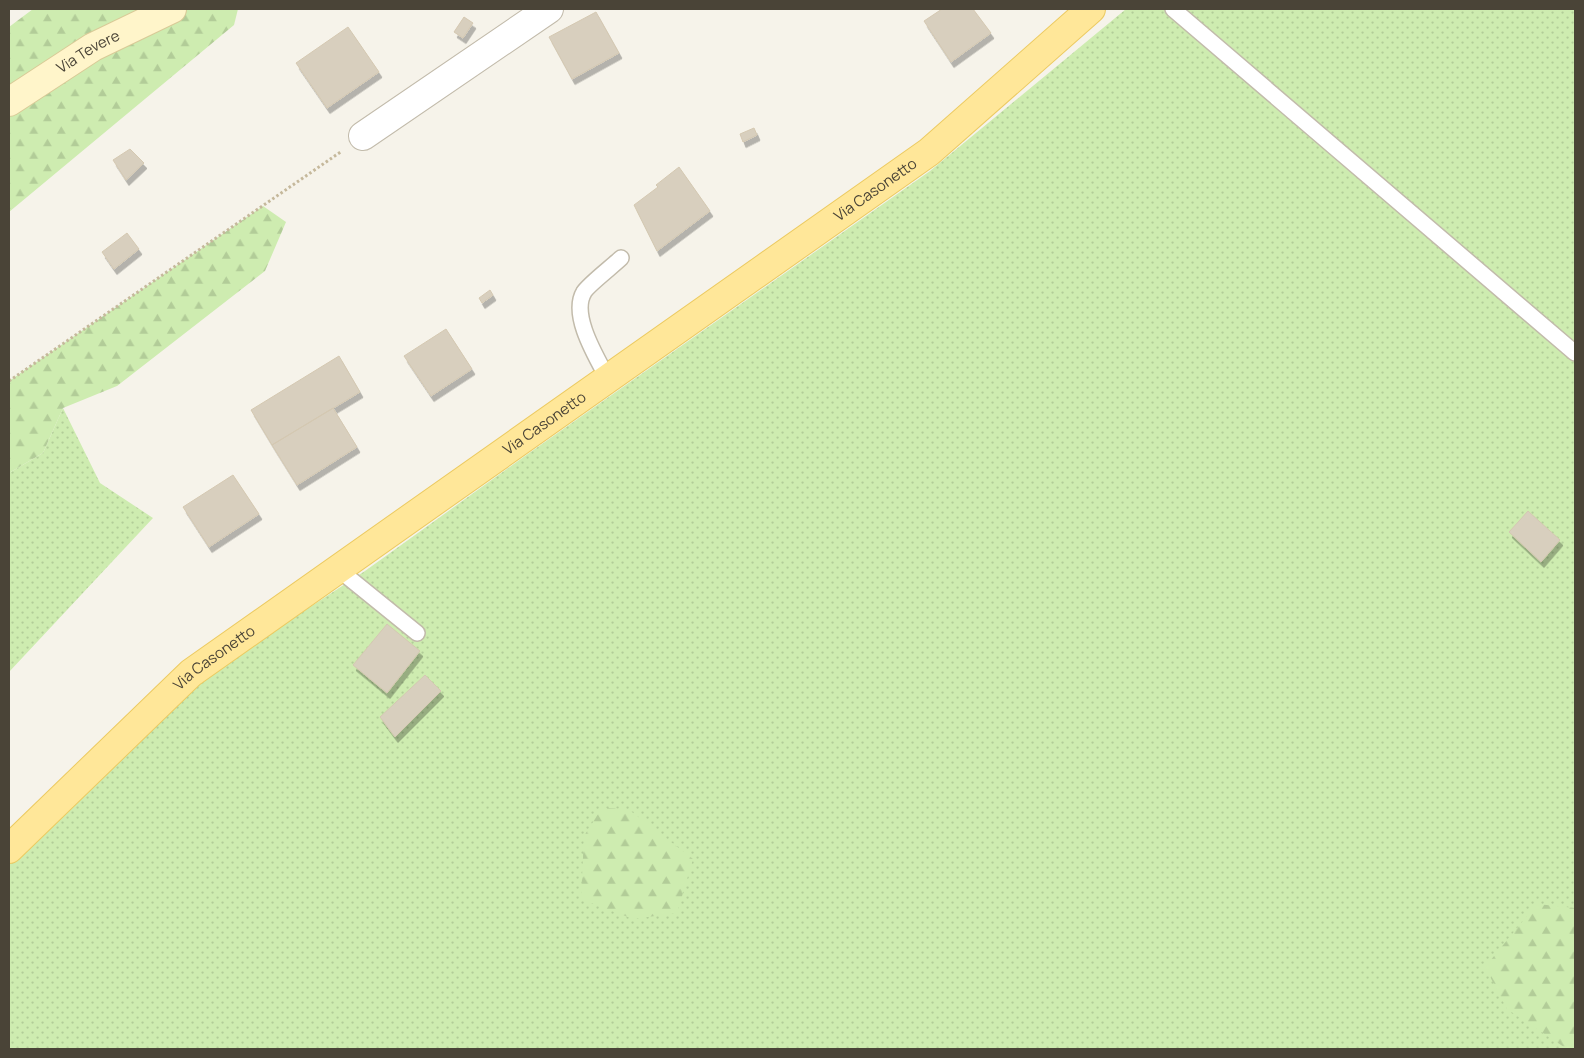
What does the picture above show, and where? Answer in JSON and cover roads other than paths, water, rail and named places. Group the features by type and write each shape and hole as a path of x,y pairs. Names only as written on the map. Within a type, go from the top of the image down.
{"main road":[{"name":"Via Tevere","path":"9,102 93,47 172,9"},
{"name":"Via Casonetto","path":"9,849 191,673 929,152 1082,11"}],"street":[{"path":"363,136 549,9"}],"lane":[{"path":"1174,9 1575,352"},
{"path":"608,379 590,345 579,310 584,292 622,258"},
{"path":"338,570 417,633"}]}
